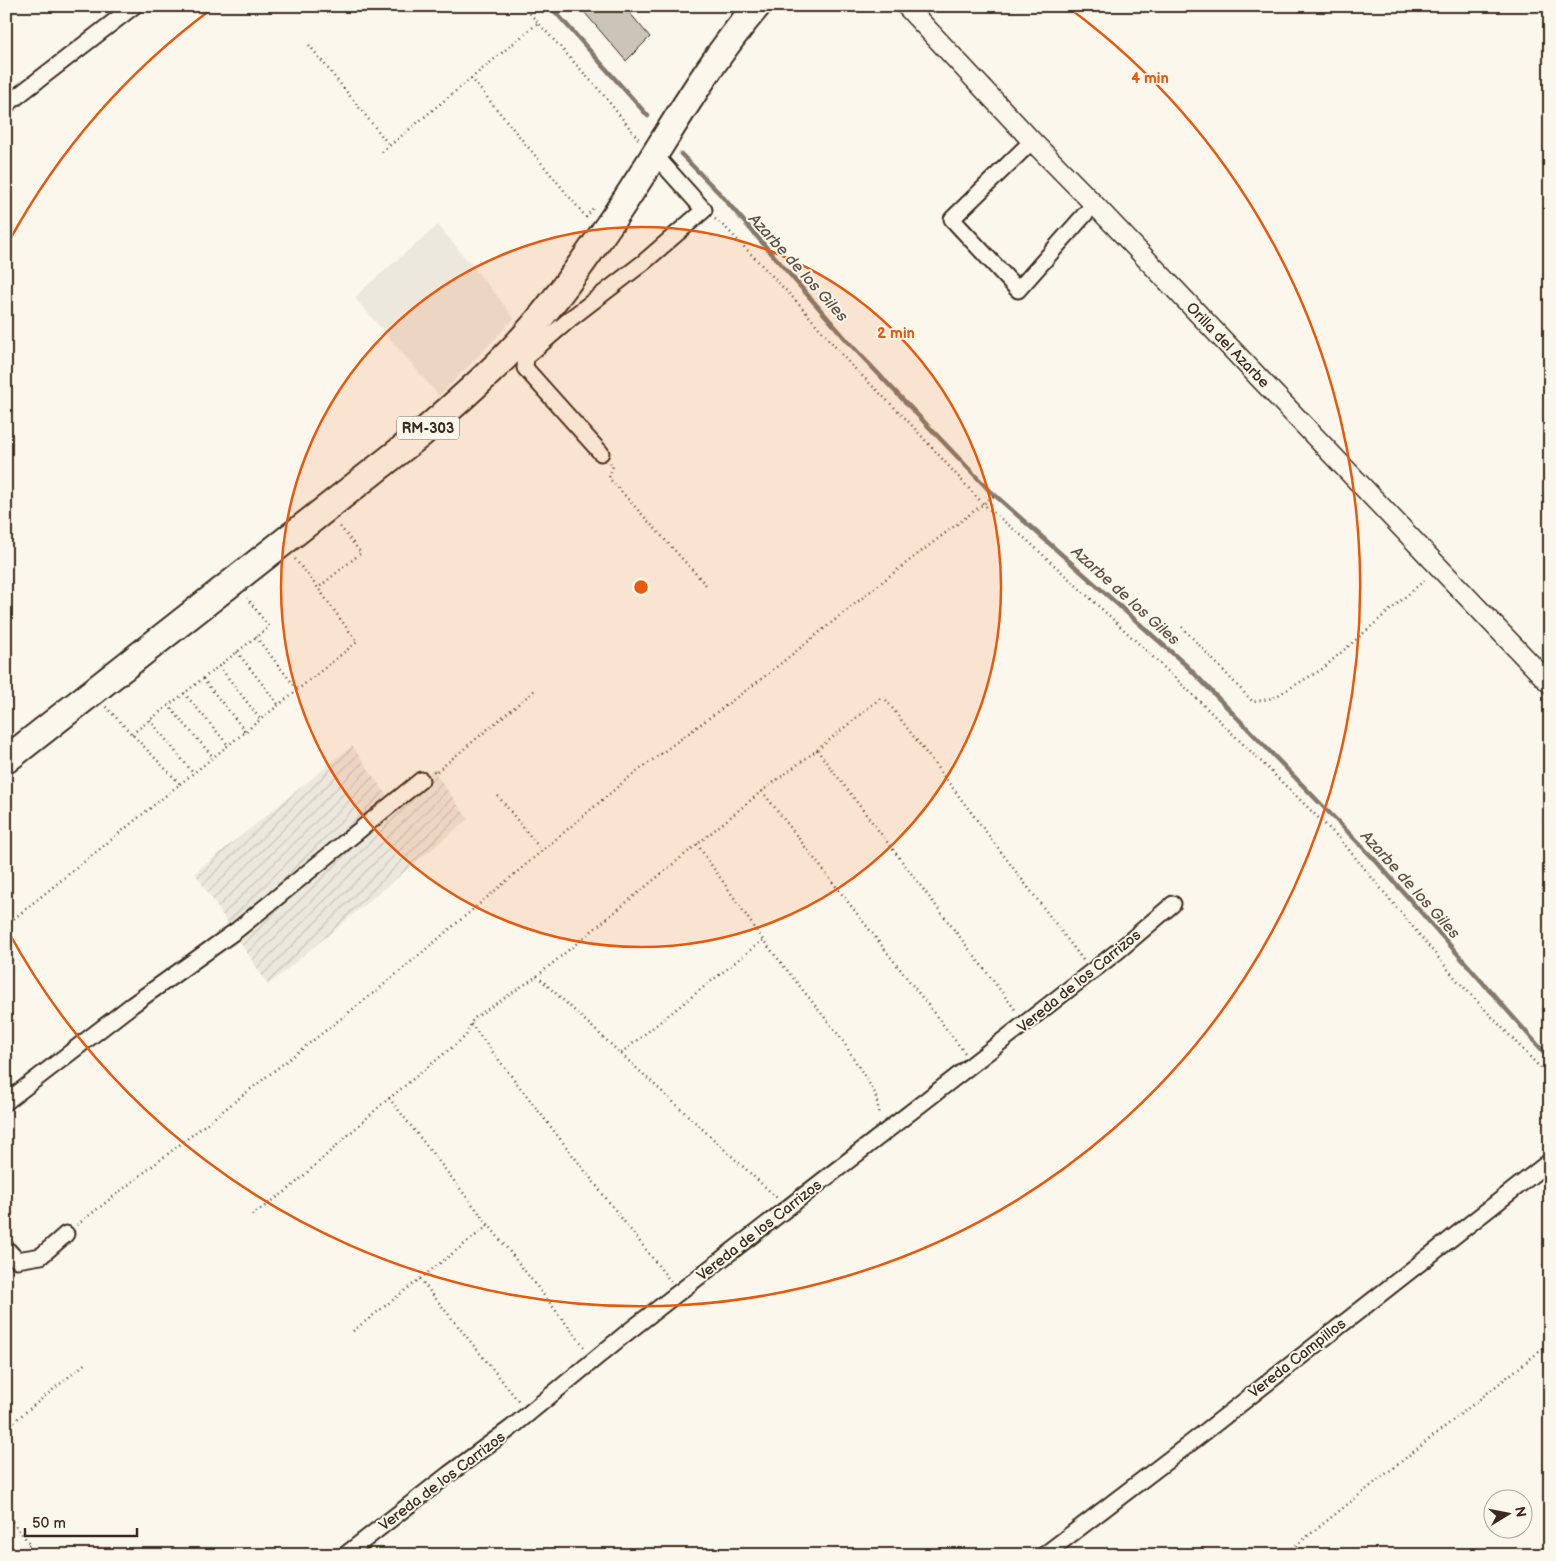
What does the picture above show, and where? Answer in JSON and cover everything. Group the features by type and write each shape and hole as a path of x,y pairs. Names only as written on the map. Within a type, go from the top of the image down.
{"highway":[{"name":"RM-303","path":"6,760 327,508 474,388 552,304 609,224 735,32 757,6"}],"street":[{"path":"6,104 134,6"},
{"name":"Orilla del Azarbe","path":"906,6 1032,141 1550,684"},
{"path":"1032,141 952,219 1018,290 1094,204"},
{"path":"601,453 525,368 526,357 570,319 644,262 704,210 654,154"},
{"path":"6,1102 132,1005 237,930 421,780"},
{"name":"Vereda de los Carrizos","path":"345,1555 1092,972 1173,904"},
{"name":"Vereda Campillos","path":"1044,1555 1201,1435 1550,1162"},
{"path":"6,1248 17,1260 41,1256 66,1234"}],"path":[{"path":"523,6 654,154"},
{"path":"382,152 538,23"},
{"path":"309,45 390,146"},
{"path":"471,78 586,217 598,203"},
{"path":"704,210 727,229 797,302 849,364 906,418 983,504 1028,541 1112,618 1339,838 1456,978 1550,1078"},
{"path":"601,453 614,466 609,478 706,585"},
{"path":"66,1234 380,988 627,779 764,677 892,574 995,495"},
{"path":"318,588 361,553 327,508"},
{"path":"6,925 357,642 290,553"},
{"path":"1182,628 1253,702 1273,698 1321,670 1440,567"},
{"path":"132,734 269,627 234,581"},
{"path":"256,637 297,689"},
{"path":"237,652 278,704"},
{"path":"219,666 260,719"},
{"path":"202,679 245,731"},
{"path":"421,780 433,770 435,773 535,690"},
{"path":"92,692 180,784"},
{"path":"184,693 228,745"},
{"path":"252,1215 288,1190 389,1098 466,1036 473,1019 537,976 762,790 817,750 883,696 1092,972"},
{"path":"168,706 213,757"},
{"path":"150,720 193,773"},
{"path":"817,750 1026,1023"},
{"path":"762,790 973,1064"},
{"path":"498,796 542,851"},
{"path":"696,844 762,940 841,1038 875,1093 884,1133"},
{"path":"620,1053 762,940"},
{"path":"537,976 788,1208"},
{"path":"471,1024 679,1293"},
{"path":"389,1098 594,1359"},
{"path":"353,1331 489,1225"},
{"path":"420,1279 528,1414"},
{"path":"1284,1555 1550,1343"},
{"path":"6,1428 87,1362"},
{"path":"6,1514 30,1544 22,1555"}],"shaded area":[{"path":"438,225 514,319 439,396 355,298"},
{"path":"352,746 389,799 433,770 468,819 268,985 195,873"}],"building":[{"path":"579,6 624,6 650,37 626,61"}],"waterway":[{"name":"Azarbe de los Giles","path":"550,6 648,116"},
{"name":"Azarbe de los Giles","path":"681,154 721,195 851,345 988,489 1188,667 1375,860 1550,1059"}]}
